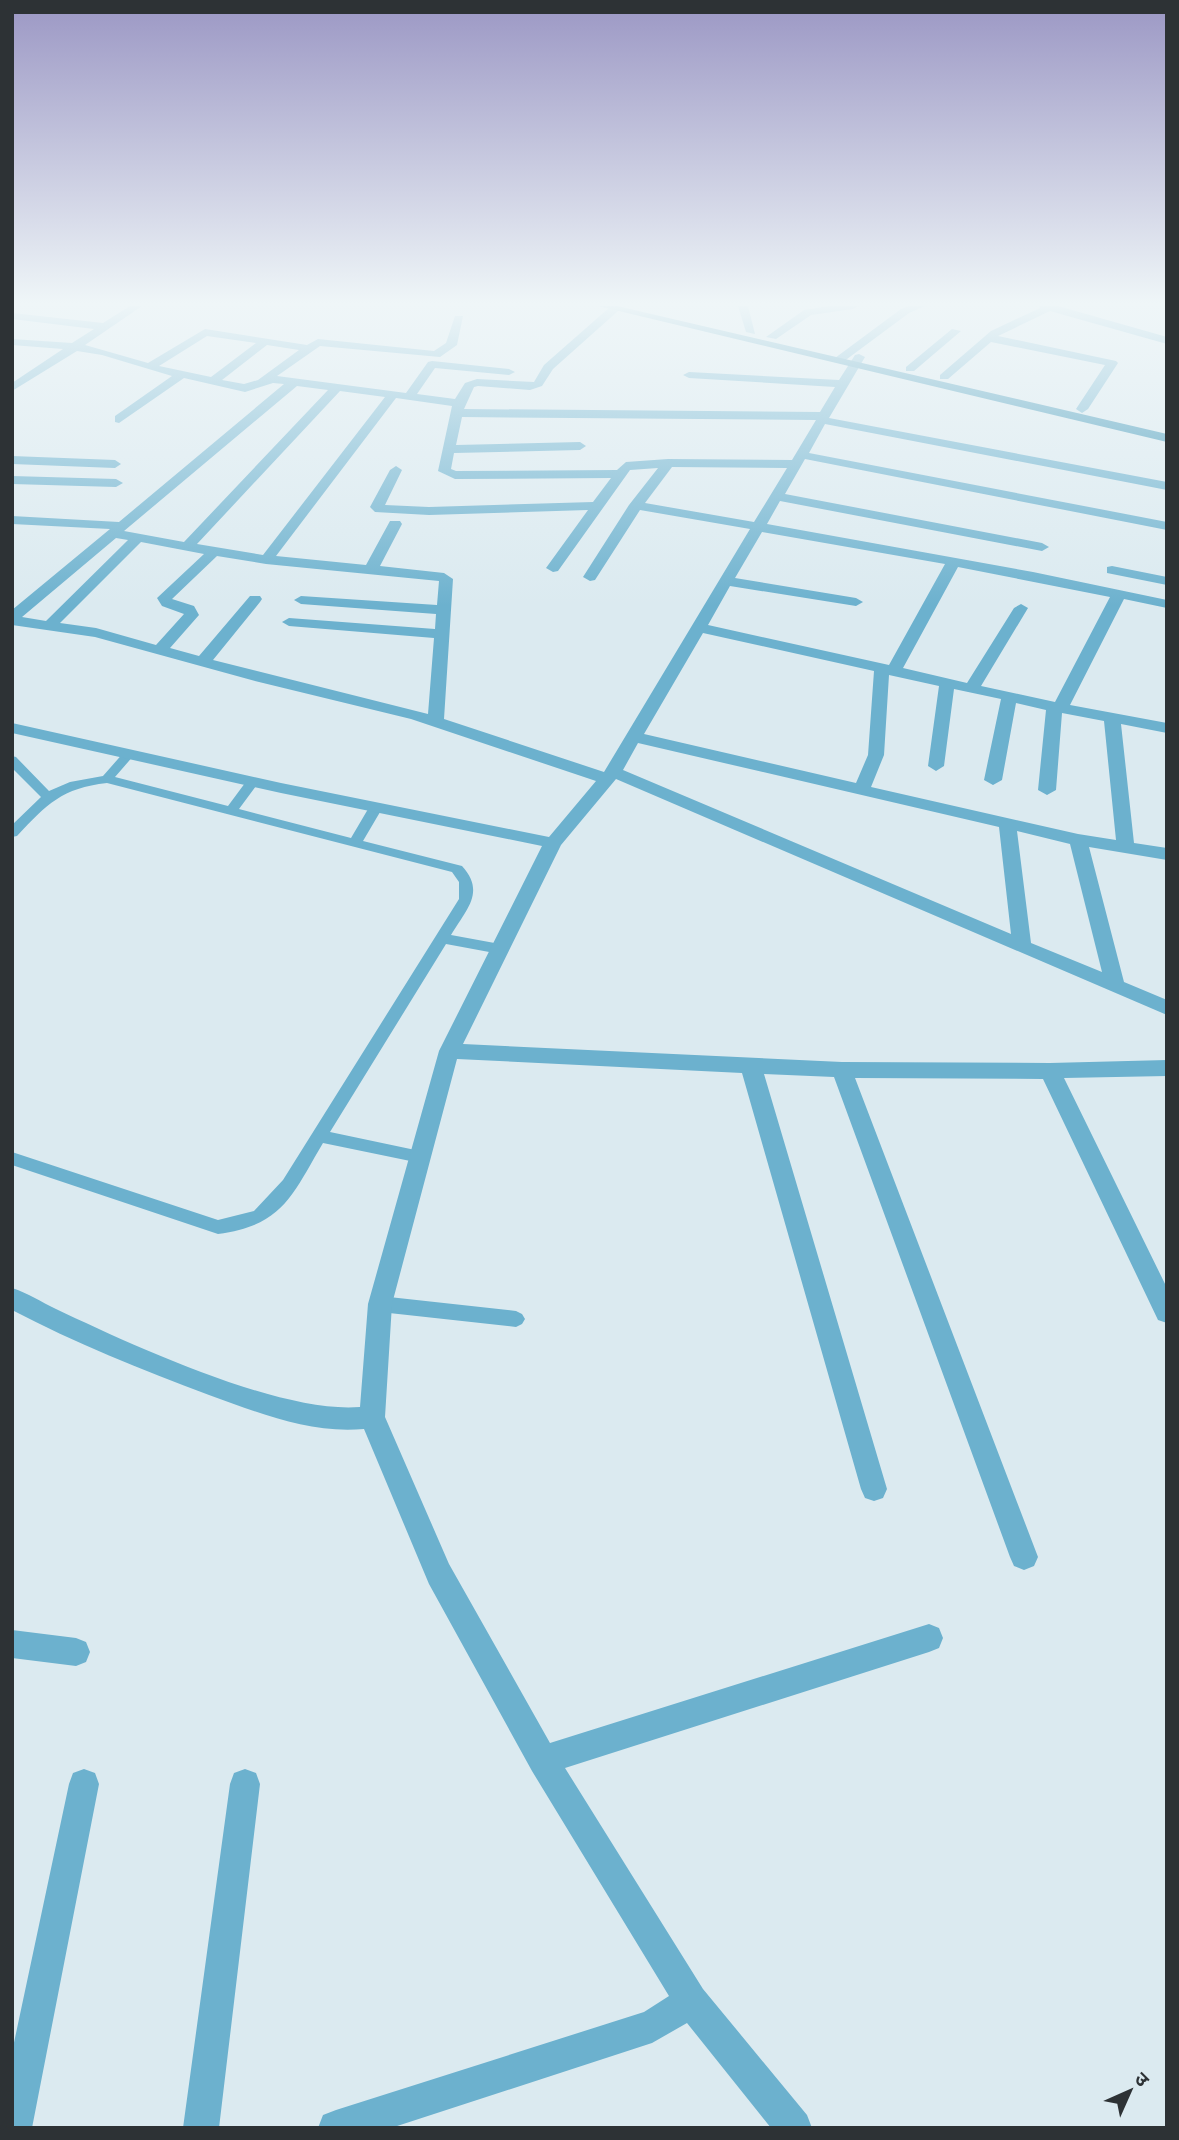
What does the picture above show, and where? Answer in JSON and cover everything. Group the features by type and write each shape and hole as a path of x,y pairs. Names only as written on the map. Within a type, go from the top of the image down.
{"street":[{"path":"119,419 137,406"},
{"path":"12,619 265,406"},
{"path":"187,547 319,406"},
{"path":"266,560 384,406"},
{"path":"449,406 690,417 823,418 1167,486"},
{"path":"794,2128 691,2001 543,1760 439,1574 372,1417 380,1304 449,1051 553,843 610,775 634,737 829,406"},
{"path":"1028,406 1167,438"},
{"path":"1068,406 1167,428"},
{"path":"458,408 444,471 455,475 618,474"},
{"path":"450,449 580,446"},
{"path":"12,460 116,464"},
{"path":"553,568 626,466 668,463 798,460 1167,526"},
{"path":"590,577 636,505 668,463"},
{"path":"396,470 377,507 380,509 429,511 596,506"},
{"path":"12,480 116,484"},
{"path":"1080,510 1084,490"},
{"path":"776,496 1042,547"},
{"path":"636,505 1167,604"},
{"path":"12,520 117,529 138,538 266,560 444,576 446,579 436,721"},
{"path":"371,570 395,524"},
{"path":"50,625 138,538"},
{"path":"160,650 192,615 189,609 167,603 164,598 214,552"},
{"path":"861,791 876,755 888,670 953,562"},
{"path":"1112,570 1167,580"},
{"path":"726,580 856,602"},
{"path":"1047,790 1057,708 1119,594"},
{"path":"204,662 255,599"},
{"path":"301,600 443,610"},
{"path":"972,688 1021,608"},
{"path":"12,619 96,633 436,721 610,775 1167,1009"},
{"path":"289,622 442,634"},
{"path":"698,627 1057,708 1167,728"},
{"path":"936,766 947,683"},
{"path":"993,780 1009,697"},
{"path":"1112,718 1126,849"},
{"path":"12,728 253,782 553,843"},
{"path":"634,737 1007,824 1126,849 1167,853"},
{"path":"1007,824 1022,947"},
{"path":"1078,839 1115,986"},
{"path":"449,1051 842,1070 1164,1073"},
{"path":"751,1067 874,1489"},
{"path":"842,1070 1024,1557"},
{"path":"1049,1071 1167,1313"},
{"path":"12,1298 174,1371 274,1407 339,1420 372,1417"},
{"path":"543,1760 929,1638"},
{"path":"12,1644 76,1652"},
{"path":"14,2128 84,1784"},
{"path":"201,2128 245,1784"},
{"path":"336,2128 652,2026 691,2001"}],"lane":[{"path":"107,779 129,754"},
{"path":"12,760 47,796"},
{"path":"12,1158 218,1227 246,1224 269,1211 289,1185 442,938 466,899 468,888 466,878 457,869 107,779 82,781 61,788 47,796 14,830"},
{"path":"231,811 253,782"},
{"path":"355,842 376,807"},
{"path":"442,938 500,949"},
{"path":"319,1136 420,1157"},
{"path":"380,1304 516,1319"}]}
